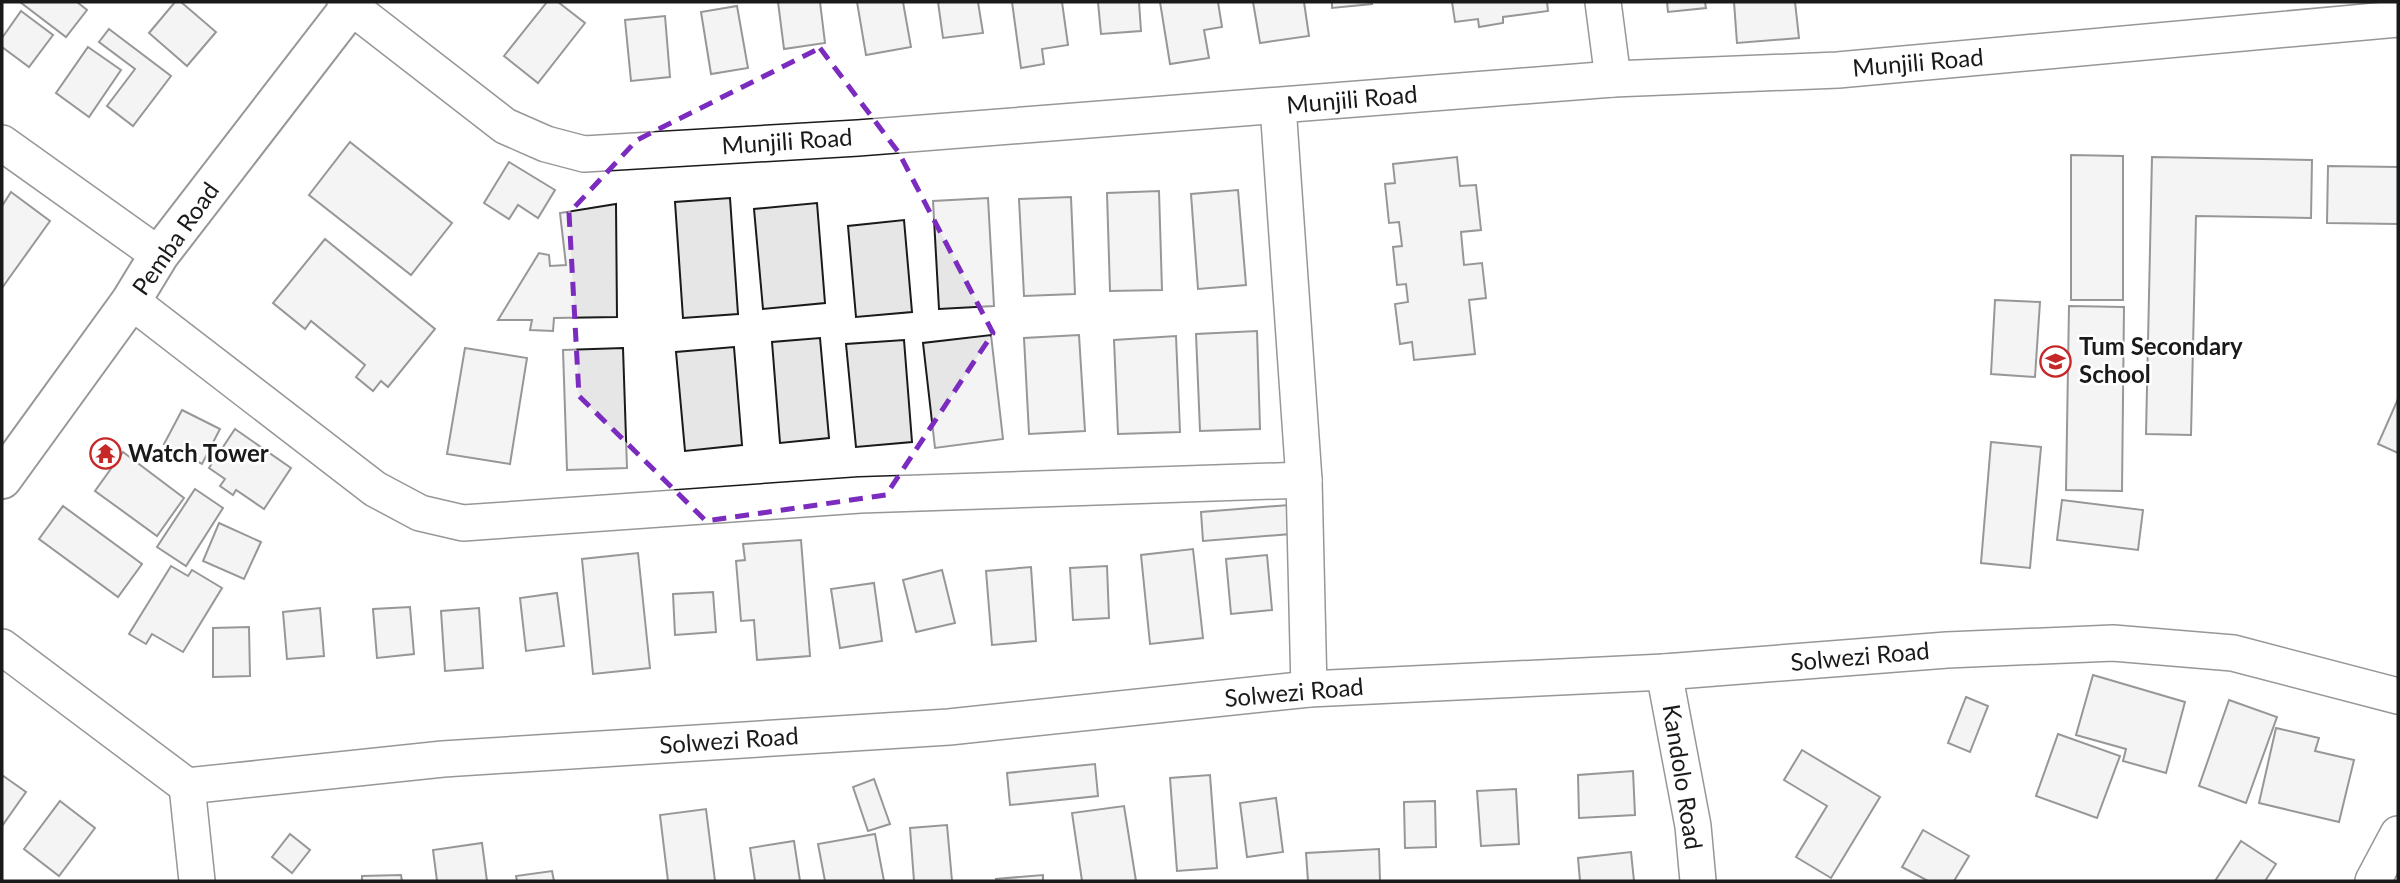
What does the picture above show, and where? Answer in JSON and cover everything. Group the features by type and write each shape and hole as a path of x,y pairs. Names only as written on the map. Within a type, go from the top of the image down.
{"street":[{"path":"1603,2 1613,79"},
{"name":"Munjili Road","path":"350,3 505,126 546,144 584,154 858,138 1613,79 1838,70 2398,19"},
{"name":"Pemba Road","path":"2,479 131,301 159,255 350,3"},
{"path":"1278,106 1304,480 1308,689"},
{"path":"2,143 159,255"},
{"path":"131,301 375,489 420,513 463,523 860,495 1304,480"},
{"name":"Solwezi Road","path":"187,786 443,759 949,727 1308,689 1664,672 1947,650 2113,643 2233,653 2398,696"},
{"path":"2,647 187,786 197,881"},
{"name":"Kandolo Road","path":"1664,672 1693,826 1698,881"},
{"path":"2373,881 2398,834"}],"highlighted area":[{"path":"820,48 899,153 993,333 886,495 706,521 579,396 569,213 637,140"}],"building":[{"path":"20,2 77,2 87,10 66,37"},
{"path":"175,2 181,2 216,32 187,66 149,33"},
{"path":"547,2 558,2 585,23 538,83 504,56"},
{"path":"778,2 820,2 825,43 784,49"},
{"path":"857,2 903,2 911,47 866,55"},
{"path":"938,2 978,2 983,33 943,38"},
{"path":"1012,2 1062,2 1068,45 1042,49 1044,64 1021,68"},
{"path":"1098,2 1139,2 1141,31 1101,34"},
{"path":"1160,2 1218,2 1222,27 1204,30 1209,58 1170,64"},
{"path":"1253,2 1304,2 1309,36 1260,43"},
{"path":"1332,2 1372,2 1372,4 1332,8"},
{"path":"1452,2 1547,2 1548,11 1503,17 1503,23 1479,27 1478,19 1455,22"},
{"path":"1667,2 1705,2 1706,8 1668,12"},
{"path":"1734,2 1795,2 1799,38 1737,43"},
{"path":"737,6 748,68 711,74 701,12"},
{"path":"21,11 53,35 29,67 2,47 2,38"},
{"path":"665,16 670,77 631,81 625,20"},
{"path":"109,29 171,76 133,126 107,106 135,69 99,42"},
{"path":"88,47 121,70 89,117 56,93"},
{"path":"350,142 452,223 411,275 309,195"},
{"path":"2071,155 2123,156 2123,300 2071,300"},
{"path":"1457,157 1460,186 1476,185 1481,230 1461,232 1464,265 1482,263 1486,298 1469,300 1475,354 1414,360 1412,342 1400,344 1395,304 1408,302 1406,284 1397,285 1393,247 1402,246 1399,222 1389,223 1385,184 1395,183 1393,164"},
{"path":"2152,157 2312,160 2311,218 2196,216 2191,435 2146,434"},
{"path":"509,162 555,190 538,218 518,205 509,219 484,203"},
{"path":"2328,166 2398,167 2398,224 2327,223"},
{"path":"1238,190 1246,285 1198,289 1191,194"},
{"path":"1159,191 1162,290 1110,291 1107,193"},
{"path":"11,192 50,221 2,288 2,206"},
{"path":"1071,197 1075,294 1024,296 1019,199"},
{"path":"730,198 738,314 683,318 675,202"},
{"path":"988,198 994,306 939,309 933,201"},
{"path":"817,203 825,303 763,309 754,209"},
{"path":"616,204 617,317 554,318 553,331 530,330 532,320 498,320 539,253 549,255 550,266 566,265 560,213"},
{"path":"904,220 912,312 856,317 848,226"},
{"path":"325,239 435,329 388,387 381,381 373,391 356,377 365,365 311,321 305,329 273,303"},
{"path":"1995,300 2040,302 2035,377 1991,374"},
{"path":"2069,306 2124,307 2122,491 2066,490"},
{"path":"1257,331 1260,429 1200,431 1196,334"},
{"path":"991,335 1003,439 935,448 923,343"},
{"path":"1079,335 1085,431 1029,434 1024,338"},
{"path":"1176,336 1180,432 1118,434 1114,340"},
{"path":"820,338 829,438 780,443 772,342"},
{"path":"904,340 912,442 856,447 846,344"},
{"path":"734,347 742,445 685,451 676,352"},
{"path":"465,348 527,358 510,464 447,454"},
{"path":"623,348 627,468 567,470 563,350"},
{"path":"2398,399 2398,453 2378,444"},
{"path":"182,410 220,429 202,464 164,444"},
{"path":"235,429 291,468 264,509 236,490 233,495 220,486 225,479 209,468"},
{"path":"1991,442 2041,447 2030,568 1981,563"},
{"path":"123,452 184,498 157,536 95,491"},
{"path":"195,489 223,508 186,566 157,547"},
{"path":"2062,500 2143,510 2138,550 2057,540"},
{"path":"1289,505 1291,534 1203,541 1201,512"},
{"path":"63,506 142,564 118,597 39,539"},
{"path":"219,523 261,542 244,579 203,561"},
{"path":"801,540 810,656 757,660 754,620 741,621 736,561 745,560 743,544"},
{"path":"1193,549 1203,638 1150,644 1141,555"},
{"path":"638,553 650,668 593,674 582,559"},
{"path":"1267,555 1272,610 1231,614 1226,559"},
{"path":"171,566 188,576 192,570 222,588 183,652 152,634 146,644 129,634"},
{"path":"1107,566 1109,618 1073,620 1070,568"},
{"path":"1031,567 1036,641 992,645 986,571"},
{"path":"942,570 955,623 916,632 903,580"},
{"path":"874,583 882,641 840,648 831,589"},
{"path":"713,592 716,632 675,635 673,594"},
{"path":"557,593 564,646 526,651 520,598"},
{"path":"410,607 414,654 377,658 373,609"},
{"path":"320,608 324,656 287,659 283,612"},
{"path":"479,608 483,668 445,671 441,611"},
{"path":"249,627 250,676 213,677 213,628"},
{"path":"2093,675 2185,702 2166,773 2123,761 2126,749 2076,735"},
{"path":"1966,697 1988,706 1970,752 1948,743"},
{"path":"2229,700 2277,717 2246,803 2199,786"},
{"path":"2276,728 2319,738 2315,751 2354,760 2339,822 2259,803"},
{"path":"2058,734 2120,756 2097,818 2036,796"},
{"path":"1802,750 1880,797 1831,878 1796,857 1827,806 1784,780"},
{"path":"1095,764 1098,796 1010,805 1007,773"},
{"path":"1633,771 1635,815 1579,818 1578,775"},
{"path":"2,775 26,792 2,826"},
{"path":"1210,775 1217,868 1177,871 1170,778"},
{"path":"874,779 890,824 868,831 853,787"},
{"path":"1516,789 1519,844 1481,846 1477,791"},
{"path":"1276,798 1283,852 1247,857 1240,803"},
{"path":"60,801 95,828 59,876 24,849"},
{"path":"1435,801 1436,847 1405,848 1404,802"},
{"path":"1124,806 1136,881 1082,881 1072,813"},
{"path":"706,809 715,881 668,881 660,815"},
{"path":"947,825 952,881 914,881 910,828"},
{"path":"1923,830 1969,856 1954,881 1928,881 1902,867"},
{"path":"290,834 310,850 292,873 272,857"},
{"path":"875,834 884,881 825,881 818,844"},
{"path":"794,841 800,881 755,881 750,848"},
{"path":"2241,841 2276,864 2265,881 2215,881"},
{"path":"482,843 487,881 437,881 433,850"},
{"path":"1379,849 1380,881 1308,881 1306,853"},
{"path":"1631,852 1634,881 1580,881 1578,858"},
{"path":"552,871 554,881 517,881 516,876"},
{"path":"401,875 402,881 362,881 362,876"},
{"path":"1043,875 1043,881 996,881 996,879"}],"place":[{"name":"Tum Secondary School","path":"2056,361"},
{"name":"Watch Tower","path":"105,454"}]}
